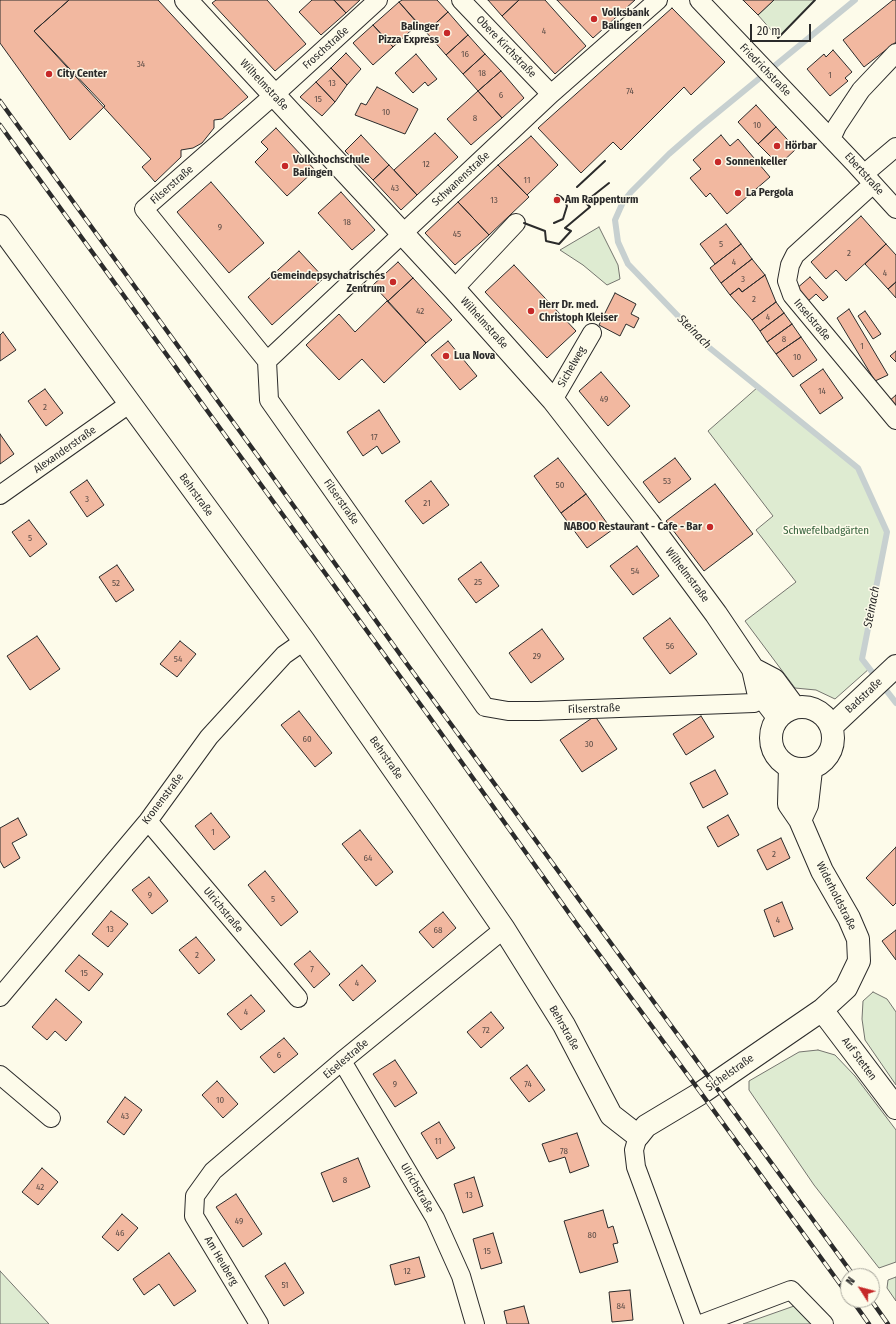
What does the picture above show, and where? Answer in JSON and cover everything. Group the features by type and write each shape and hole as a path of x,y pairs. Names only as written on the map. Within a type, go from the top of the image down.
{"street":[{"name":"Wilhelmstraße","path":"186,0 454,289 552,400 670,552 716,614 753,669 758,691 764,698 786,712"},
{"name":"Froschstraße","path":"274,95 378,0"},
{"name":"Obere Kirchstraße","path":"461,0 551,94"},
{"name":"Schwanenstraße","path":"267,361 551,94 658,0"},
{"name":"Friedrichstraße","path":"699,0 831,140"},
{"path":"831,140 837,126 861,90 896,53"},
{"name":"Filserstraße","path":"274,95 144,209 267,361 269,400 485,707 508,711 553,711 754,703 764,698"},
{"name":"Ebertstraße","path":"831,140 896,210"},
{"name":"Inselstraße","path":"896,147 868,179 795,255 790,265 787,281 792,295 896,420"},
{"path":"454,289 516,223"},
{"name":"Behrstraße","path":"0,226 304,641 504,929 564,1024 611,1115 638,1136"},
{"name":"Sichelweg","path":"552,400 592,333"},
{"name":"Alexanderstraße","path":"0,496 130,404"},
{"name":"Kronenstraße","path":"0,997 148,821 209,737 284,655 304,641"},
{"name":"Badstraße","path":"832,726 896,666"},
{"name":"Wilhelmstraße","path":"753,669 774,680 786,712"},
{"path":"811,708 824,714 832,726 834,740 830,754 821,764 801,769 782,763 773,752 770,738 774,724 786,712 811,708"},
{"name":"Widerholdstraße","path":"801,769 807,805 800,820 822,871 849,918 858,939 859,961 846,988 822,1010"},
{"name":"Ulrichstraße","path":"148,821 298,998"},
{"name":"Eiselestraße","path":"195,1196 213,1171 342,1061 504,929"},
{"name":"Auf Stetten","path":"822,1010 896,1108"},
{"name":"Sichelstraße","path":"638,1136 646,1126 702,1092 822,1010"},
{"name":"Ulrichstraße","path":"342,1061 435,1218 461,1276 475,1324"},
{"path":"0,1075 51,1118"},
{"path":"638,1136 634,1150 636,1167 694,1324"},
{"name":"Am Heuberg","path":"195,1196 194,1216 259,1324"},
{"path":"701,1324 791,1290 824,1324"}],"green space":[{"path":"774,0 815,0 778,38 758,15"},
{"path":"599,227 618,265 620,279 607,285 583,265 560,250"},
{"name":"Schwefelbadgärten","path":"758,387 858,468 887,532 862,659 870,668 835,699 816,690 795,688 745,621 796,582 756,530 773,516 708,431"},
{"path":"873,992 887,999 896,1012 896,1085 865,1040 862,1019 863,1001"},
{"path":"818,1050 835,1055 855,1076 896,1130 896,1262 879,1268 814,1185 749,1090 749,1081 799,1052"},
{"path":"0,1271 49,1324 0,1324"},
{"path":"896,1277 896,1301 887,1288 888,1280"},
{"path":"797,1305 813,1324 743,1324"}],"building":[{"name":"City Center","path":"0,0 69,0 34,31 105,106 70,140 0,43"},
{"path":"69,0 158,0 248,97 222,119 214,120 214,128 202,143 193,148 181,150 181,157 155,182 142,167 151,159 34,31"},
{"path":"216,0 267,0 306,44 275,71 212,3"},
{"path":"312,0 334,0 346,13 321,35 299,12"},
{"path":"334,0 360,0 346,13"},
{"path":"402,0 437,0 448,12 426,32 399,2"},
{"path":"488,0 519,0 502,16"},
{"path":"519,0 545,0 586,46 555,74 502,16"},
{"name":"Volksbank Balingen","path":"557,0 635,0 593,38"},
{"path":"743,0 774,0 758,15"},
{"path":"893,0 896,0 896,42 864,67 843,40"},
{"path":"399,2 418,24 393,47 373,25"},
{"path":"672,8 725,62 691,95 684,87 621,150 613,142 581,173 538,128"},
{"path":"448,12 468,35 446,55 426,32"},
{"path":"373,25 393,47 373,65 353,43"},
{"path":"468,35 485,54 463,74 446,55"},
{"path":"833,50 852,72 845,78 848,81 830,96 807,69 824,54 826,57"},
{"path":"346,53 361,69 347,85 331,68"},
{"path":"416,54 437,79 428,86 425,82 413,93 395,73"},
{"path":"485,54 501,71 478,91 463,74"},
{"path":"331,68 347,85 335,102 316,82"},
{"path":"501,71 524,98 502,118 478,91"},
{"path":"316,82 335,102 322,116 300,97"},
{"path":"377,87 418,109 405,134 355,115 361,103 366,105"},
{"path":"478,91 502,118 471,145 447,119"},
{"path":"756,105 776,127 758,144 738,122"},
{"path":"776,127 796,149 779,165 758,144"},
{"name":"Volkshochschule Balingen","path":"276,128 315,170 287,196 255,162 268,149 261,142"},
{"path":"435,133 458,157 417,195 394,170"},
{"path":"361,135 389,165 373,180 345,151"},
{"path":"721,135 730,146 738,139 770,177 727,214 710,193 706,197 690,178 701,169 693,160"},
{"path":"531,136 558,165 527,195 498,165"},
{"path":"389,165 417,195 401,210 373,180"},
{"path":"498,165 529,197 489,235 458,202"},
{"path":"211,182 264,243 229,273 177,212"},
{"path":"341,192 375,230 352,250 318,213"},
{"path":"458,202 489,235 455,265 425,233"},
{"path":"861,216 886,244 846,281 836,270 826,279 811,262"},
{"path":"726,224 741,244 715,264 700,244"},
{"path":"741,244 752,259 721,283 710,268"},
{"path":"886,244 896,255 896,282 888,289 865,264"},
{"path":"299,251 324,278 272,325 248,297"},
{"path":"752,259 765,275 742,292 739,288 730,295 721,283"},
{"name":"Gemeindepsychatrisches Zentrum","path":"398,262 413,278 388,301 373,285"},
{"name":"Herr Dr. med. Christoph Kleiser","path":"514,265 576,331 547,358 485,292"},
{"path":"765,275 776,302 752,320 730,295 739,288 742,292"},
{"path":"810,277 828,297 823,301 816,294 807,302 796,289"},
{"path":"413,278 452,320 426,343 388,301"},
{"path":"896,282 896,298 888,289"},
{"path":"615,293 636,304 631,314 639,318 634,328 626,324 620,336 599,325"},
{"path":"387,301 426,343 384,383 362,359 339,380 306,345 339,314 355,332"},
{"path":"776,302 784,313 760,331 752,320"},
{"path":"849,309 888,375 875,381 837,318"},
{"path":"865,311 881,334 873,339 858,316"},
{"path":"784,313 792,324 767,342 760,331"},
{"path":"792,324 801,337 776,354 767,342"},
{"path":"3,332 16,350 0,361 0,335"},
{"path":"801,337 817,360 793,377 776,354"},
{"path":"448,341 477,376 460,390 431,355"},
{"path":"896,351 896,362 890,356"},
{"path":"823,369 843,398 820,414 800,385"},
{"path":"601,372 630,406 608,426 579,391"},
{"path":"45,389 63,413 46,426 28,401"},
{"path":"896,395 896,411 888,402"},
{"path":"379,410 400,442 382,454 377,446 363,456 347,432"},
{"path":"0,434 14,454 0,464"},
{"path":"558,458 586,494 561,513 534,476"},
{"path":"675,458 691,479 659,503 643,482"},
{"path":"87,480 104,505 87,517 70,492"},
{"path":"431,481 449,505 423,524 405,501"},
{"name":"NABOO Restaurant - Cafe - Bar","path":"715,484 753,534 704,571 666,521"},
{"path":"586,494 612,530 587,548 561,513"},
{"path":"29,520 47,544 30,557 12,532"},
{"path":"637,546 659,576 633,595 610,566"},
{"path":"481,562 499,586 476,603 458,579"},
{"path":"117,565 134,590 116,602 99,577"},
{"path":"670,618 697,654 670,674 643,638"},
{"path":"542,629 564,659 531,683 509,653"},
{"path":"37,636 60,669 30,690 7,656"},
{"path":"180,641 196,654 177,677 160,664"},
{"path":"299,711 332,753 315,767 281,725"},
{"path":"595,716 617,749 582,772 560,740"},
{"path":"701,716 714,737 686,755 673,734"},
{"path":"715,770 728,794 703,808 690,783"},
{"path":"211,813 230,837 214,850 195,826"},
{"path":"728,815 739,835 718,847 707,827"},
{"path":"18,818 27,835 12,843 20,858 4,868 0,861 0,828"},
{"path":"360,830 393,872 376,886 342,844"},
{"path":"781,838 790,858 767,870 757,850"},
{"path":"896,847 896,903 893,906 866,878"},
{"path":"265,871 298,912 281,926 248,885"},
{"path":"149,877 168,901 152,914 132,890"},
{"path":"782,902 793,929 774,937 764,910"},
{"path":"111,911 128,924 108,947 92,934"},
{"path":"443,912 456,928 433,948 419,932"},
{"path":"896,930 896,960 882,941"},
{"path":"196,937 215,960 199,974 179,950"},
{"path":"310,951 330,974 314,988 294,964"},
{"path":"79,955 103,974 89,991 65,971"},
{"path":"362,965 376,981 353,1001 339,985"},
{"path":"251,995 265,1011 241,1030 227,1014"},
{"path":"56,999 82,1022 66,1041 55,1031 47,1040 32,1027"},
{"path":"491,1012 504,1028 481,1048 467,1032"},
{"path":"284,1038 298,1054 274,1073 260,1057"},
{"path":"395,1060 417,1093 395,1107 373,1074"},
{"path":"527,1065 545,1090 529,1102 510,1078"},
{"path":"217,1081 238,1104 223,1118 202,1095"},
{"path":"125,1097 142,1110 124,1135 107,1122"},
{"path":"439,1122 455,1148 437,1159 421,1133"},
{"path":"577,1133 589,1166 570,1173 565,1157 549,1162 542,1144"},
{"path":"358,1158 370,1187 333,1202 321,1173"},
{"path":"42,1168 58,1182 38,1205 22,1192"},
{"path":"474,1177 483,1206 463,1213 454,1184"},
{"path":"236,1194 262,1234 243,1247 216,1207"},
{"path":"603,1210 608,1228 613,1226 618,1243 613,1244 618,1262 580,1273 564,1221"},
{"path":"122,1214 138,1228 118,1251 102,1237"},
{"path":"493,1233 502,1263 481,1269 473,1239"},
{"path":"169,1253 196,1291 174,1306 159,1284 144,1295 133,1279"},
{"path":"419,1257 425,1277 395,1285 390,1265"},
{"path":"285,1263 304,1293 284,1306 265,1276"},
{"path":"630,1290 633,1320 612,1322 609,1292"},
{"path":"524,1306 529,1324 507,1324 504,1311"}],"waterway":[{"name":"Steinach","path":"855,0 669,154 631,192 623,202 615,220 618,242 628,264 706,345 858,468 887,532 862,659 896,703"}],"railway":[{"path":"0,101 407,664 848,1268"},
{"path":"0,125 428,715 576,923 840,1284"},
{"path":"858,1308 869,1324"},
{"path":"877,1308 888,1324"}],"wall":[{"path":"778,38 815,0"},
{"path":"577,187 605,161"},
{"path":"524,223 545,231 546,241 559,244 571,231 565,228 590,207 585,202 609,183"},
{"path":"554,223 563,219 567,206 565,201 557,195"}],"place":[{"name":"Volksbank Balingen","path":"594,19"},
{"name":"Balinger Pizza Express","path":"447,33"},
{"name":"City Center","path":"49,74"},
{"name":"Hörbar","path":"777,146"},
{"name":"Sonnenkeller","path":"718,162"},
{"name":"Volkshochschule Balingen","path":"285,166"},
{"name":"La Pergola","path":"738,193"},
{"name":"Am Rappenturm","path":"557,200"},
{"name":"Gemeindepsychatrisches Zentrum","path":"393,282"},
{"name":"Herr Dr. med. Christoph Kleiser","path":"531,311"},
{"name":"Lua Nova","path":"446,356"},
{"name":"NABOO Restaurant - Cafe - Bar","path":"710,527"}]}
